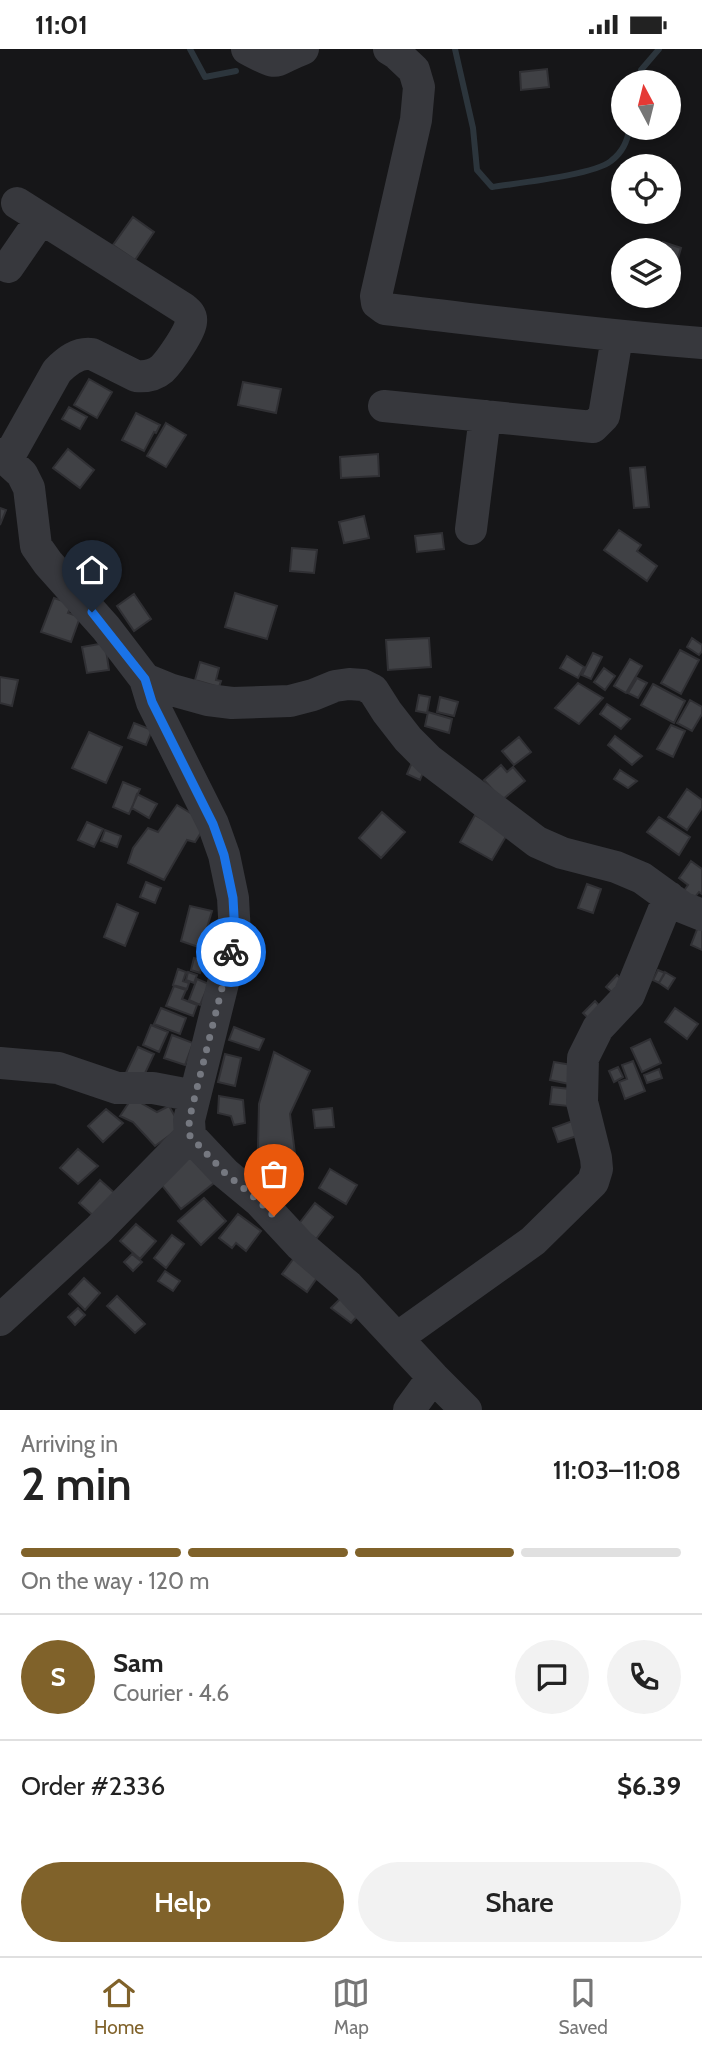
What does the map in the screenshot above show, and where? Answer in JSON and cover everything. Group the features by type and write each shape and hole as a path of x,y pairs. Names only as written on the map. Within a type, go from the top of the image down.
{"street":[{"path":"247,49 270,62 279,62 303,49"},
{"path":"389,49 414,70 419,87 416,120 376,296 377,303 385,309 617,337 702,343"},
{"path":"8,267 29,211 190,314 188,332 162,369 154,374 136,376 85,353 65,363 57,371 4,457 22,474 29,488 36,546 106,628 145,679 152,702 213,824 224,855 233,898 235,935 189,1120 190,1136 225,1173 260,1202 300,1245 348,1286 466,1410"},
{"path":"384,405 593,427 604,416 617,337"},
{"path":"471,529 485,416"},
{"path":"145,679 208,700 232,703 290,701 334,686 363,685 373,690 408,739 429,760 537,842 562,853 616,867 642,878 682,907 702,915"},
{"path":"397,1338 533,1241 593,1182 597,1169 582,1102 583,1058 598,1028 629,995 669,897"},
{"path":"0,1063 58,1068 117,1088 153,1088 195,1096"},
{"path":"0,1320 99,1229 190,1136"},
{"path":"409,1410 432,1377"}],"building":[{"path":"547,69 549,87 521,90 520,72"},
{"path":"133,217 154,232 135,260 113,245"},
{"path":"89,379 112,392 97,418 74,405"},
{"path":"243,382 281,389 276,413 238,405"},
{"path":"69,407 87,417 80,429 62,419"},
{"path":"136,413 160,425 144,451 122,440"},
{"path":"166,423 186,435 166,467 147,456"},
{"path":"68,449 94,470 80,488 53,468"},
{"path":"378,454 379,476 341,478 340,457"},
{"path":"645,467 649,507 634,508 630,468"},
{"path":"0,508 6,510 0,525"},
{"path":"364,516 369,538 344,543 339,522"},
{"path":"619,530 641,545 637,551 657,566 647,581 604,550"},
{"path":"442,533 444,549 417,552 415,536"},
{"path":"292,548 317,550 314,573 290,571"},
{"path":"235,593 277,606 267,639 225,627"},
{"path":"134,594 151,619 134,631 117,606"},
{"path":"54,598 72,604 68,613 80,617 71,642 41,632"},
{"path":"429,638 431,667 388,670 386,640"},
{"path":"692,638 702,645 699,655 687,647"},
{"path":"105,643 109,670 87,673 82,647"},
{"path":"680,650 699,660 681,694 661,683"},
{"path":"593,653 602,657 591,679 582,675"},
{"path":"567,656 584,667 578,678 560,668"},
{"path":"630,659 642,666 626,693 614,686"},
{"path":"200,662 219,668 216,680 221,681 219,687 195,680"},
{"path":"604,668 615,676 605,690 594,682"},
{"path":"0,677 18,680 12,706 0,703"},
{"path":"637,678 647,683 638,698 628,693"},
{"path":"578,683 603,698 579,724 555,708"},
{"path":"653,684 685,701 674,723 641,705"},
{"path":"419,695 430,697 427,713 416,711"},
{"path":"440,697 458,702 454,716 437,712"},
{"path":"690,700 702,707 702,714 692,731 677,723"},
{"path":"607,704 630,719 621,729 600,714"},
{"path":"428,712 452,719 449,733 425,726"},
{"path":"134,723 152,730 146,745 128,738"},
{"path":"671,725 685,731 673,757 657,749"},
{"path":"89,732 122,747 106,783 72,768"},
{"path":"615,736 642,756 632,765 608,745"},
{"path":"519,737 531,752 514,765 502,751"},
{"path":"413,760 426,765 420,780 407,774"},
{"path":"501,765 507,772 513,767 525,781 502,800 484,780"},
{"path":"620,770 637,781 628,788 614,779"},
{"path":"123,782 140,789 129,814 113,807"},
{"path":"687,789 702,800 702,808 687,830 668,817"},
{"path":"137,794 157,804 149,818 132,808"},
{"path":"177,805 207,823 195,842 187,840 164,880 128,863 133,848 148,828 158,832"},
{"path":"382,812 405,832 381,858 359,838"},
{"path":"475,815 508,833 492,860 460,842"},
{"path":"659,817 690,837 679,855 647,832"},
{"path":"87,822 103,829 94,847 78,840"},
{"path":"105,830 121,836 117,847 101,841"},
{"path":"691,861 702,869 702,894 699,892 691,902 681,895 688,885 679,878"},
{"path":"146,882 161,888 155,903 140,897"},
{"path":"587,884 601,889 593,913 578,908"},
{"path":"117,904 138,913 125,946 104,937"},
{"path":"190,906 212,911 201,948 181,941"},
{"path":"700,922 702,923 702,950 691,945"},
{"path":"194,958 204,961 200,973 191,970"},
{"path":"178,969 186,972 183,981 189,983 187,989 173,985"},
{"path":"658,970 665,973 659,983 653,980"},
{"path":"188,972 197,975 194,983 186,980"},
{"path":"665,972 675,978 668,989 659,983"},
{"path":"617,975 630,987 620,999 606,987"},
{"path":"197,979 209,984 200,1005 189,1000"},
{"path":"174,986 186,990 182,999 197,1005 193,1016 166,1006"},
{"path":"595,1001 604,1011 592,1022 583,1013"},
{"path":"161,1008 186,1018 180,1034 154,1024"},
{"path":"675,1008 698,1024 687,1039 665,1022"},
{"path":"151,1025 168,1032 159,1052 143,1045"},
{"path":"234,1027 264,1039 259,1050 229,1040"},
{"path":"172,1035 193,1043 185,1065 164,1058"},
{"path":"650,1039 661,1063 642,1072 631,1048"},
{"path":"138,1047 154,1054 140,1084 124,1077"},
{"path":"274,1052 310,1071 290,1114 297,1170 278,1195 257,1190 259,1104"},
{"path":"225,1054 241,1058 235,1086 218,1082"},
{"path":"633,1061 645,1091 625,1099 619,1082 627,1079 622,1065"},
{"path":"554,1062 578,1066 574,1085 550,1080"},
{"path":"618,1067 623,1077 614,1082 609,1071"},
{"path":"659,1069 662,1078 647,1083 644,1075"},
{"path":"552,1087 570,1089 568,1106 550,1104"},
{"path":"219,1096 243,1100 245,1123 234,1125 231,1116 218,1113"},
{"path":"132,1098 157,1112 169,1106 181,1127 155,1146 133,1122 120,1116"},
{"path":"332,1108 334,1127 315,1128 313,1110"},
{"path":"106,1109 123,1123 103,1142 88,1126"},
{"path":"575,1120 580,1135 558,1142 553,1128"},
{"path":"78,1149 98,1166 78,1184 60,1168"},
{"path":"195,1149 219,1179 181,1209 157,1179"},
{"path":"330,1169 357,1185 346,1204 319,1188"},
{"path":"100,1180 118,1196 97,1219 79,1203"},
{"path":"204,1198 226,1221 201,1245 178,1221"},
{"path":"315,1203 333,1217 316,1239 298,1225"},
{"path":"238,1214 261,1231 246,1251 236,1243 232,1248 219,1238"},
{"path":"136,1224 156,1241 140,1259 120,1241"},
{"path":"172,1235 184,1244 166,1268 154,1258"},
{"path":"132,1254 142,1262 133,1271 124,1262"},
{"path":"294,1258 319,1275 307,1292 282,1274"},
{"path":"165,1271 180,1281 173,1291 158,1281"},
{"path":"84,1278 100,1293 85,1310 69,1294"},
{"path":"117,1296 145,1324 135,1333 107,1306"},
{"path":"343,1296 362,1311 351,1323 331,1308"},
{"path":"78,1308 85,1315 75,1325 68,1317"}],"waterway":[{"path":"190,49 205,77 236,71"},
{"path":"455,49 473,128 477,170 492,187 536,181 602,166 615,158 627,140"},
{"path":"641,70 659,49"}],"way so far":[{"path":"231,952 189,1120 190,1136 225,1173 274,1216"}],"route":[{"path":"92,612 145,679 152,702 213,824 224,855 233,898 235,935 231,952"}]}
